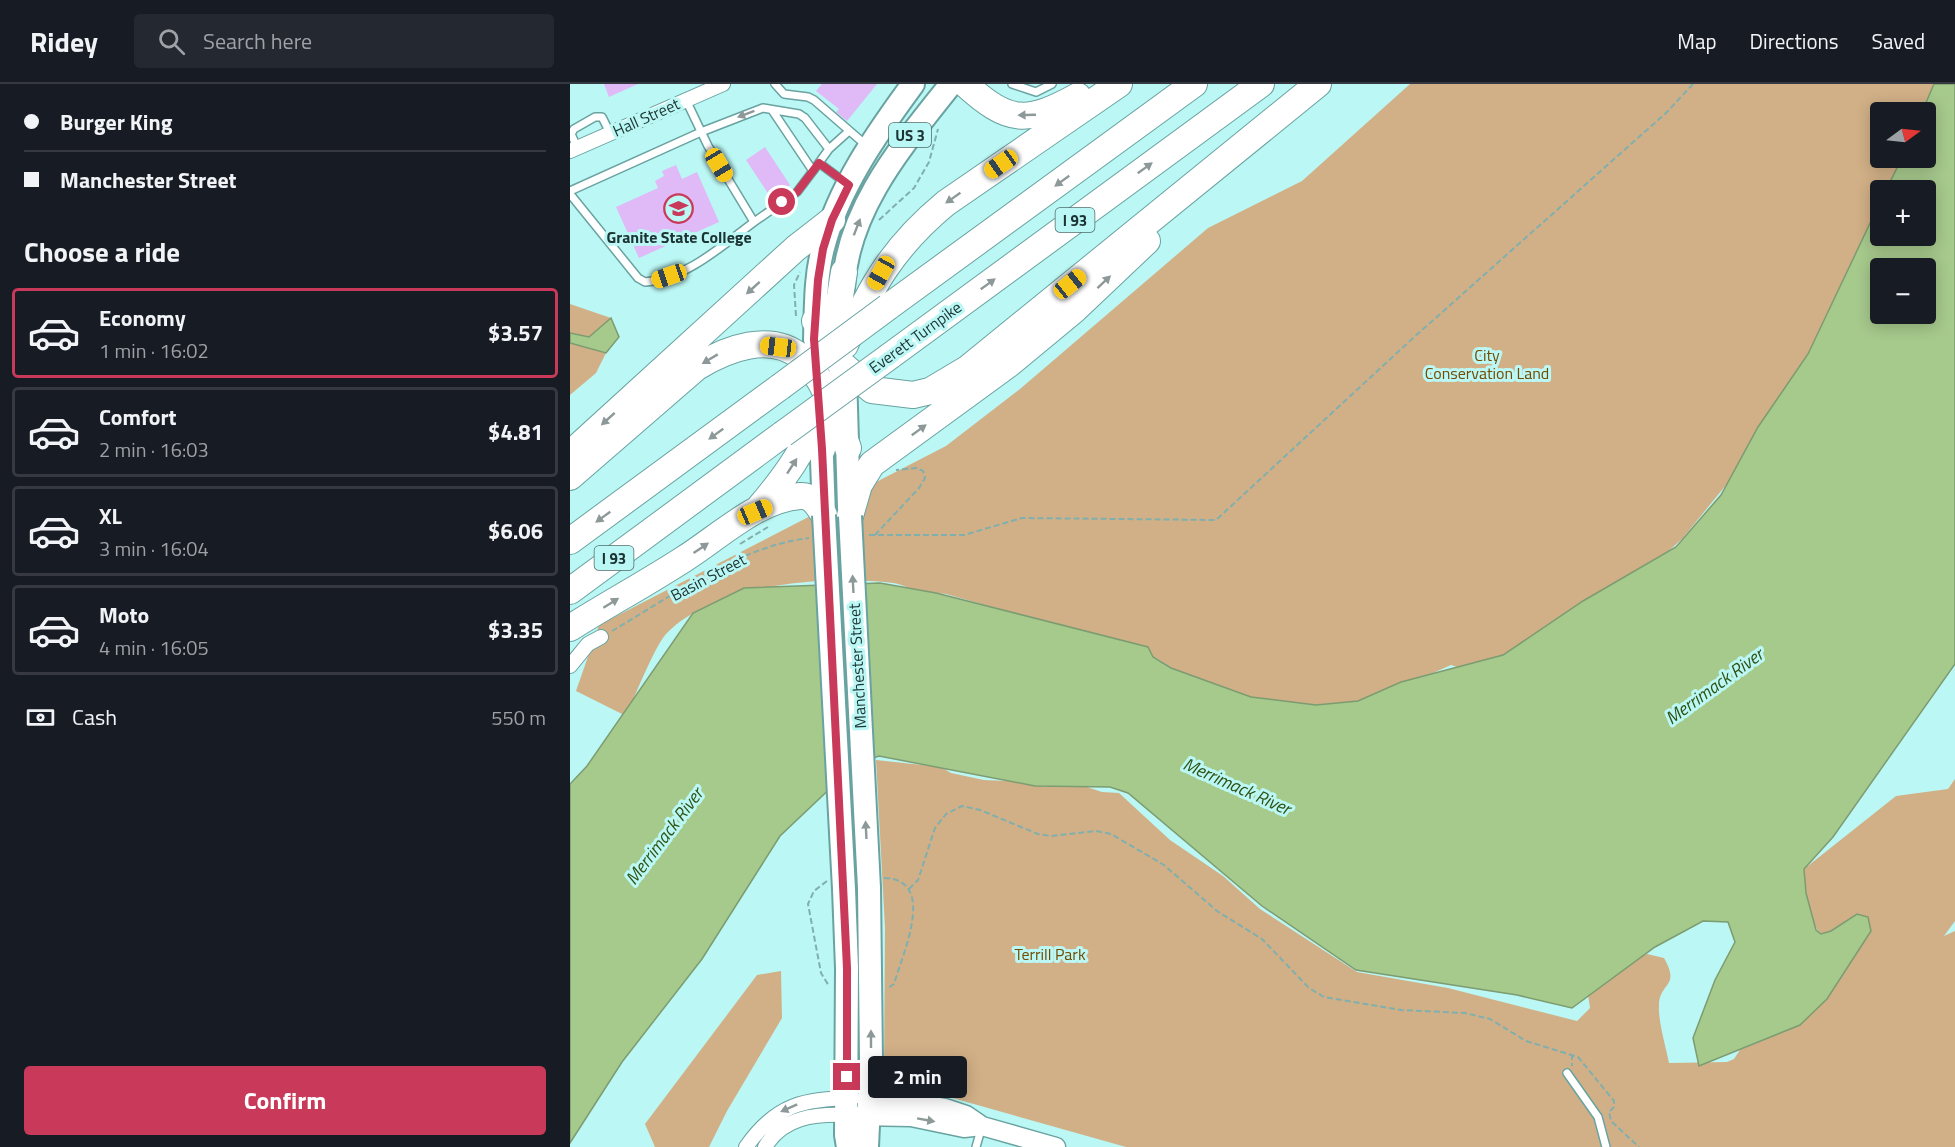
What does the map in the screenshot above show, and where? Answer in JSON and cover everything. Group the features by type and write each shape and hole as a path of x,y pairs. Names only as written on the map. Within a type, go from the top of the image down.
{"highway":[{"path":"965,84 995,109 1022,116 1050,111 1099,84"},
{"path":"763,518 786,474 811,434 823,396 861,308 881,273 907,238 955,196 1119,84"},
{"name":"I 93","path":"570,541 1194,84"},
{"name":"Everett Turnpike","path":"570,591 1261,84"},
{"path":"806,322 872,390 913,394 930,391 967,369 1308,92"},
{"path":"857,526 859,485 872,464 1009,364 1072,311 1308,92"},
{"path":"570,454 796,249 832,220"},
{"path":"840,356 844,272"},
{"path":"570,477 689,374 719,354 739,347 760,344 778,347 801,357 848,448"},
{"path":"822,449 823,396"},
{"path":"570,628 683,560 763,518 780,501 802,495 815,501 821,526"}],"main road":[{"name":"US 3","path":"823,396 806,322 832,220 859,167 913,84"},
{"name":"US 3","path":"844,272 850,244 873,190 902,146 951,84"},
{"name":"Manchester Street","path":"840,356 857,526 869,888 870,1107 867,1147"},
{"name":"Manchester Street","path":"822,449 821,526 847,968 848,1147"}],"street":[{"name":"Hall Street","path":"574,149 722,84"},
{"path":"571,668 588,644 601,637"},
{"path":"747,1147 763,1126 784,1109 811,1101 846,1107 870,1107 964,1128 982,1126 1056,1147"},
{"path":"765,1147 776,1132 792,1122 846,1107"}],"lane":[{"path":"775,84 784,94 814,100 849,131 859,167 819,163"},
{"path":"1012,84 1035,92 1052,84"},
{"path":"686,100 701,132 754,222"},
{"path":"829,149 805,118 799,114 763,108 701,132 570,193 638,278 645,282 669,276 697,263 797,192 829,149 849,131"},
{"path":"772,110 813,171"},
{"path":"574,149 571,134 574,129 595,117 603,117 610,133"},
{"path":"1570,1071 1598,1117 1606,1147"},
{"path":"976,1147 982,1126"}],"path":[{"path":"857,526 875,535 964,535 1022,518 1216,520 1404,346 1659,120 1693,84"},
{"path":"874,226 914,188 929,162 939,123"},
{"path":"802,266 794,285 806,322"},
{"path":"875,535 920,488 926,478 923,471 917,468 893,470"},
{"path":"733,548 763,518"},
{"name":"Basin Street","path":"601,637 737,559 821,526"},
{"path":"689,577 692,585"},
{"path":"909,889 918,880 934,828 946,814 962,806 981,810 1038,834 1051,836 1096,831 1111,834 1164,865 1217,911 1262,939 1309,988 1324,997 1401,1010 1465,1013 1490,1019 1526,1041 1572,1053 1586,1064 1614,1101 1614,1107 1609,1112 1611,1121 1639,1147"},
{"path":"1570,1071 1572,1053"}],"green space":[{"name":"City Conservation Land","path":"1410,84 1937,84 1927,102 1870,102 1870,168 1899,168 1894,180 1870,180 1870,240 1847,294 1735,474 1682,539 1645,572 1576,624 1470,671 1451,665 1368,702 1284,715 1195,683 1158,659 1124,644 946,594 919,591 893,583 836,580 805,582 742,593 713,603 687,617 661,640 626,716 576,691 599,625 946,446 1020,389 1208,228 1302,181"},
{"path":"570,304 611,318 619,337 606,353 596,373 570,395"},
{"name":"Terrill Park","path":"876,760 941,767 951,773 984,780 1032,782 1043,787 1072,782 1102,792 1119,793 1170,840 1223,876 1260,909 1357,972 1448,988 1577,1021 1590,1008 1587,988 1613,971 1647,954 1664,958 1669,968 1670,980 1660,998 1659,1012 1669,1063 1727,1062 1734,1059 1740,1050 1800,1025 1840,979 1871,930 1857,914 1831,931 1821,934 1810,913 1804,869 1896,796 1948,789 1955,779 1955,921 1944,936 1955,931 1955,1147 1126,1147 935,1093 903,1088 884,1068 885,928"},
{"path":"781,971 782,1018 727,1111 709,1147 655,1147 645,1124 757,975"}],"water":[{"name":"Merrimack River","path":"1934,84 1955,84 1955,664 1833,837 1804,869 1806,893 1816,930 1821,934 1831,931 1857,914 1868,917 1871,931 1827,999 1800,1025 1699,1066 1693,1038 1715,980 1735,942 1728,922 1703,921 1655,947 1572,1008 1517,995 1356,970 1262,906 1128,793 1110,787 1035,786 879,756 856,764 780,836 702,959 622,1062 570,1143 570,784 587,766 693,613 744,588 880,583 936,593 1148,647 1153,657 1171,668 1251,697 1316,705 1358,701 1401,682 1503,655 1583,601 1676,547 1721,495 1758,427 1808,354 1870,223 1870,246 1936,246 1936,180 1891,180 1897,168 1936,168 1936,102 1926,102"},
{"path":"611,318 619,337 606,353 570,343 570,333 589,337"}],"building":[{"path":"604,84 638,84 609,97"},
{"path":"822,84 877,84 847,121 836,112 839,109 816,91"},
{"path":"765,147 790,185 771,198 746,160"},
{"path":"676,165 682,179 697,172 719,222 639,258 616,207 658,188 655,181 664,176 662,171"}],"place":[{"name":"Granite State College","path":"679,209"}],"route":[{"path":"782,202 797,192 819,163 849,185 832,220 823,249 818,280 814,339 822,449 844,890 847,1077"}]}
